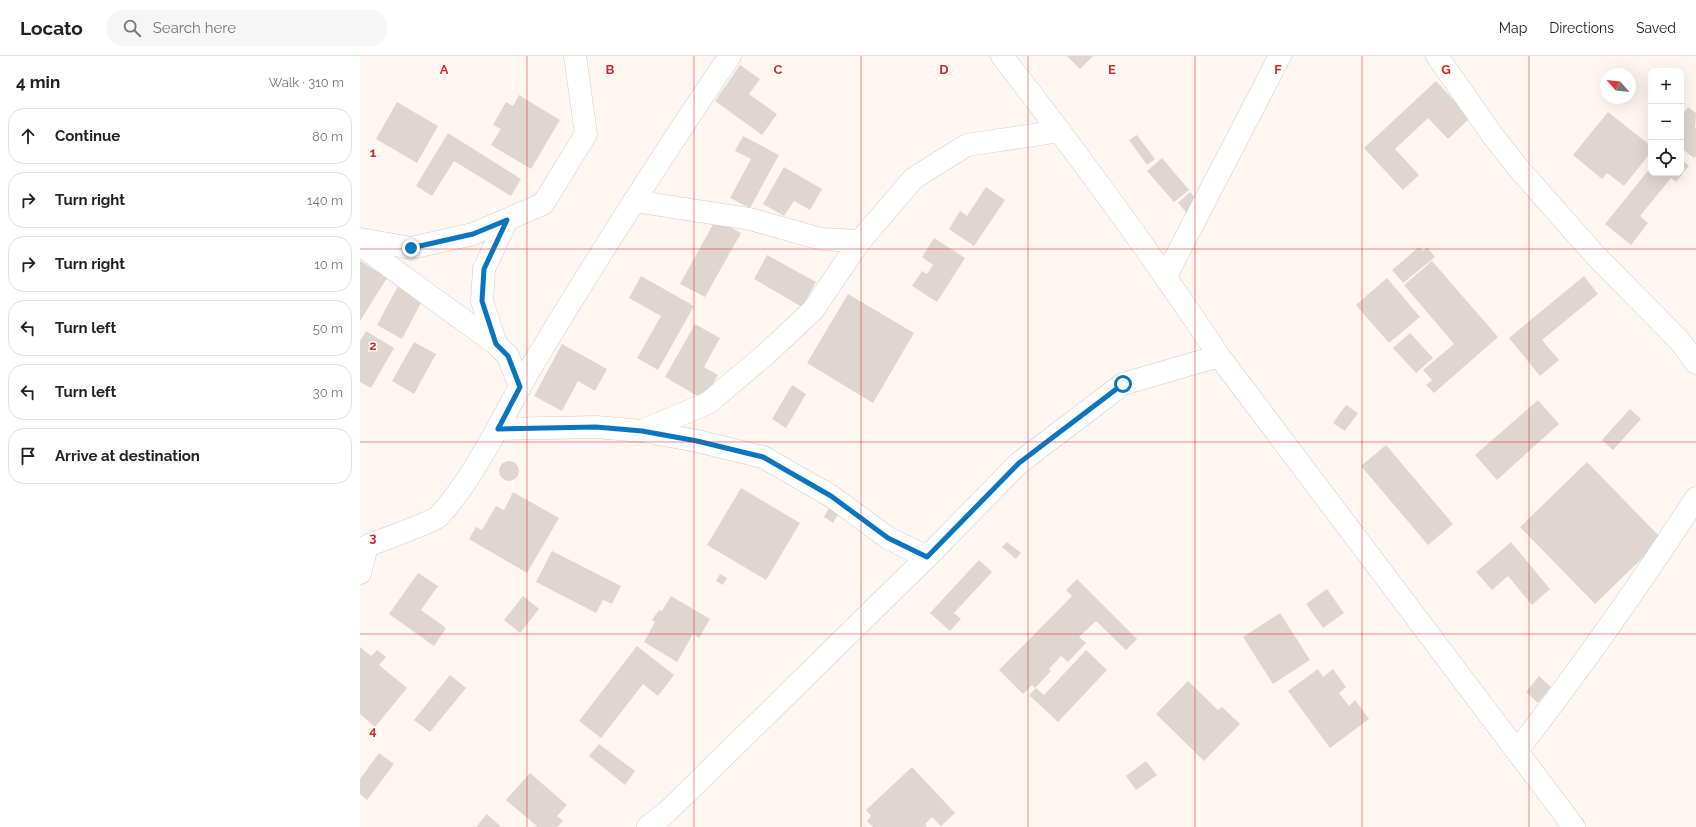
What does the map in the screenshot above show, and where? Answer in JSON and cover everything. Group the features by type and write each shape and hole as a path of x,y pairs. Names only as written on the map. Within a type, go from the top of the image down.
{"street":[{"path":"360,239 411,248 473,234 543,204 586,134 575,56"},
{"path":"360,573 367,546 438,518 498,429 520,387 675,136 730,56"},
{"path":"1002,56 1060,131 1166,276 1219,356 1574,827"},
{"path":"1166,276 1280,56"},
{"path":"1437,56 1493,136 1519,169 1596,256 1679,340 1696,363"},
{"path":"642,431 708,403 765,355 812,310 860,241 914,178 967,145 1060,131"},
{"path":"634,201 750,219 821,239 860,241"},
{"path":"496,344 482,301 484,269 507,220"},
{"path":"360,245 496,344 508,356 520,387"},
{"path":"648,827 667,812 927,557 1019,463 1123,384 1219,356"},
{"path":"498,429 596,427 642,431 697,441 763,457 831,496 888,538 927,557"},
{"path":"1517,751 1588,659 1647,574 1696,498"}],"building":[{"path":"1067,56 1093,56 1080,69"},
{"path":"740,65 760,79 749,94 777,114 762,135 715,101"},
{"path":"1436,81 1470,118 1448,139 1428,118 1395,149 1419,175 1403,190 1364,148"},
{"path":"519,95 560,120 531,169 491,145 501,129 493,125 506,102 513,106"},
{"path":"397,102 438,126 417,163 376,139"},
{"path":"1688,107 1696,113 1696,156 1694,158 1684,150 1684,112"},
{"path":"1608,112 1648,144 1648,156 1624,186 1607,173 1602,179 1573,155"},
{"path":"448,133 521,179 511,196 454,161 432,196 416,186"},
{"path":"1137,135 1155,159 1147,165 1129,140"},
{"path":"743,136 779,155 750,208 730,198 751,159 735,151"},
{"path":"1162,158 1189,190 1174,202 1147,171"},
{"path":"1684,162 1689,166 1684,172"},
{"path":"784,167 822,189 810,210 794,201 784,216 763,204"},
{"path":"1648,171 1648,176 1681,176 1676,182 1671,178 1640,216 1648,223 1631,245 1605,224"},
{"path":"986,187 1005,200 974,246 949,229 960,211 967,216"},
{"path":"1190,192 1199,202 1187,213 1178,203"},
{"path":"716,219 741,233 705,297 680,284"},
{"path":"934,238 965,258 937,302 912,286 922,271 927,274 933,265 922,257"},
{"path":"1419,247 1423,251 1427,247 1435,257 1403,283 1392,270"},
{"path":"767,255 816,282 802,307 754,279"},
{"path":"360,261 387,278 360,321"},
{"path":"1432,261 1498,337 1434,393 1426,385 1432,380 1423,370 1454,344 1404,285"},
{"path":"641,276 694,306 658,370 637,358 661,316 629,298"},
{"path":"1584,276 1598,294 1542,340 1559,360 1540,376 1509,338"},
{"path":"1387,278 1420,317 1389,343 1356,305"},
{"path":"399,284 424,297 402,339 377,325"},
{"path":"848,294 914,333 873,403 807,363"},
{"path":"695,324 720,338 704,367 718,375 704,400 665,377"},
{"path":"366,331 394,348 371,388 360,382 360,341"},
{"path":"1410,333 1433,358 1416,373 1393,348"},
{"path":"414,342 436,354 414,394 392,381"},
{"path":"562,344 607,369 595,391 578,381 562,411 534,396"},
{"path":"792,385 806,394 786,428 772,419"},
{"path":"1538,400 1559,424 1497,480 1475,455"},
{"path":"1346,405 1358,413 1345,431 1333,423"},
{"path":"1630,409 1641,419 1613,450 1602,440"},
{"path":"1386,445 1453,524 1428,545 1361,466"},
{"path":"509,461 516,464 519,471 516,478 509,481 502,478 499,471 502,464"},
{"path":"1587,462 1662,539 1595,604 1520,527"},
{"path":"741,488 800,523 766,580 707,545"},
{"path":"513,492 559,518 527,573 469,539 476,527 482,530 496,506 504,510"},
{"path":"829,508 839,513 833,523 824,517"},
{"path":"1007,542 1021,553 1016,559 1002,547"},
{"path":"1511,542 1550,589 1532,605 1508,576 1492,590 1476,572"},
{"path":"552,551 621,586 612,604 603,600 596,613 536,582"},
{"path":"979,560 992,572 954,613 961,619 950,631 930,613"},
{"path":"418,573 438,586 421,610 446,628 434,646 389,614"},
{"path":"720,574 727,578 723,585 716,581"},
{"path":"1077,579 1137,639 1126,650 1096,621 1079,637 1086,643 1068,662 1061,656 1049,669 1051,671 1035,688 1032,685 1023,694 999,670 1072,596 1066,590"},
{"path":"1327,589 1344,613 1323,628 1306,604"},
{"path":"523,596 539,609 520,633 504,620"},
{"path":"671,596 710,619 699,638 693,634 677,662 644,642 655,622 652,620 659,610 662,611"},
{"path":"1280,613 1310,660 1273,684 1243,637"},
{"path":"637,646 674,675 658,696 643,684 601,738 579,721"},
{"path":"360,647 371,656 377,650 386,657 379,665 407,688 375,727 360,714"},
{"path":"1086,650 1107,670 1058,722 1029,695 1036,688 1044,695"},
{"path":"1318,669 1323,677 1333,669 1346,687 1339,693 1349,706 1355,700 1369,719 1330,748 1288,691"},
{"path":"450,675 466,688 430,732 414,720"},
{"path":"1539,676 1551,687 1538,703 1526,692"},
{"path":"1188,681 1218,710 1222,707 1240,724 1204,761 1156,714"},
{"path":"599,744 635,771 625,785 589,756"},
{"path":"379,753 394,764 367,800 360,794 360,779"},
{"path":"1146,761 1157,775 1136,790 1126,776"},
{"path":"912,767 955,813 941,826 932,817 925,824 927,827 873,827 867,821 871,816 866,810"},
{"path":"530,773 567,805 557,816 563,821 557,827 538,827 506,800"},
{"path":"487,814 501,827 476,827"}],"route":[{"path":"411,248 473,234 507,220 484,269 482,301 496,344 508,356 520,387 498,429 596,427 642,431 697,441 763,457 831,496 888,538 927,557 1019,463 1123,384"}]}
